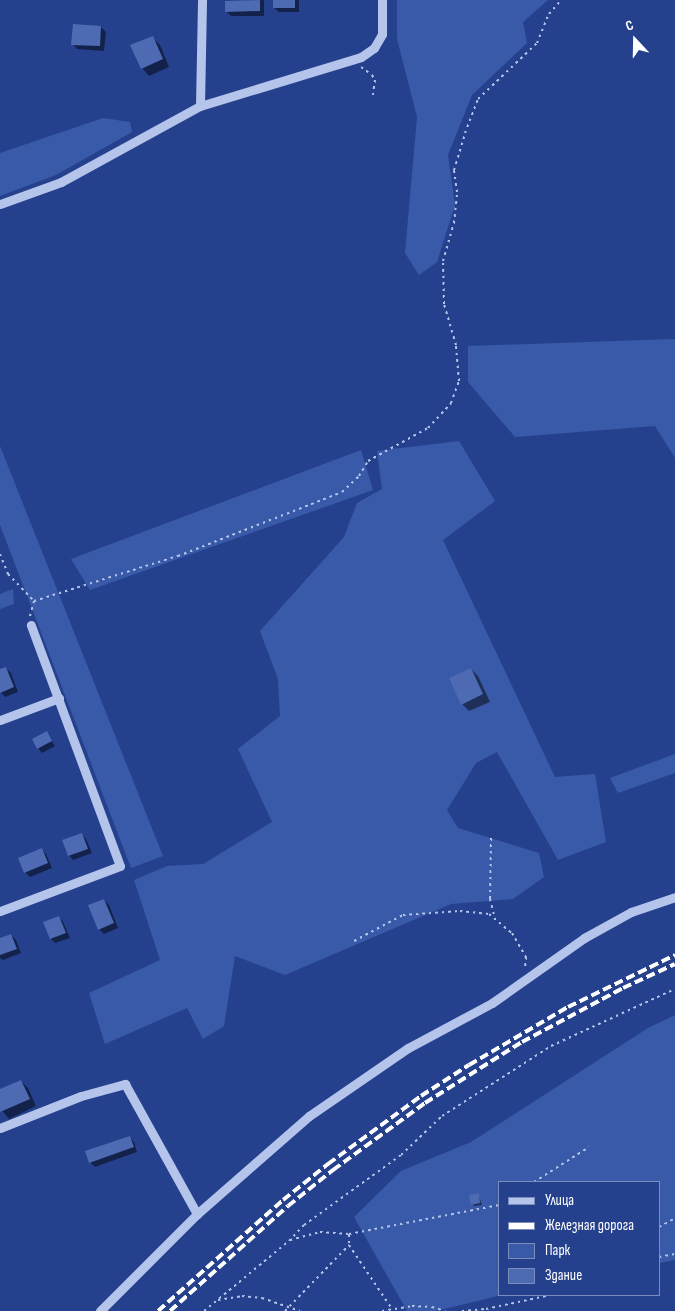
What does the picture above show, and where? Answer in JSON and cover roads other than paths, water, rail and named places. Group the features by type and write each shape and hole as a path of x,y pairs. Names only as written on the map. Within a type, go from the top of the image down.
{"street":[{"path":"200,106 202,0"},
{"path":"0,204 61,182 200,106 360,57 374,48 382,34 382,0"},
{"path":"0,911 120,866 31,625"},
{"path":"0,720 58,698"},
{"path":"100,1311 197,1214 309,1116 408,1048 492,1003 592,934 632,912 675,897"},
{"path":"0,1128 81,1096 125,1084 197,1214"}],"railway":[{"path":"158,1311 283,1200 328,1164 421,1096 469,1065 568,1007 675,955"},
{"path":"170,1311 288,1206 333,1170 425,1103 522,1042 623,988 675,964"}]}
